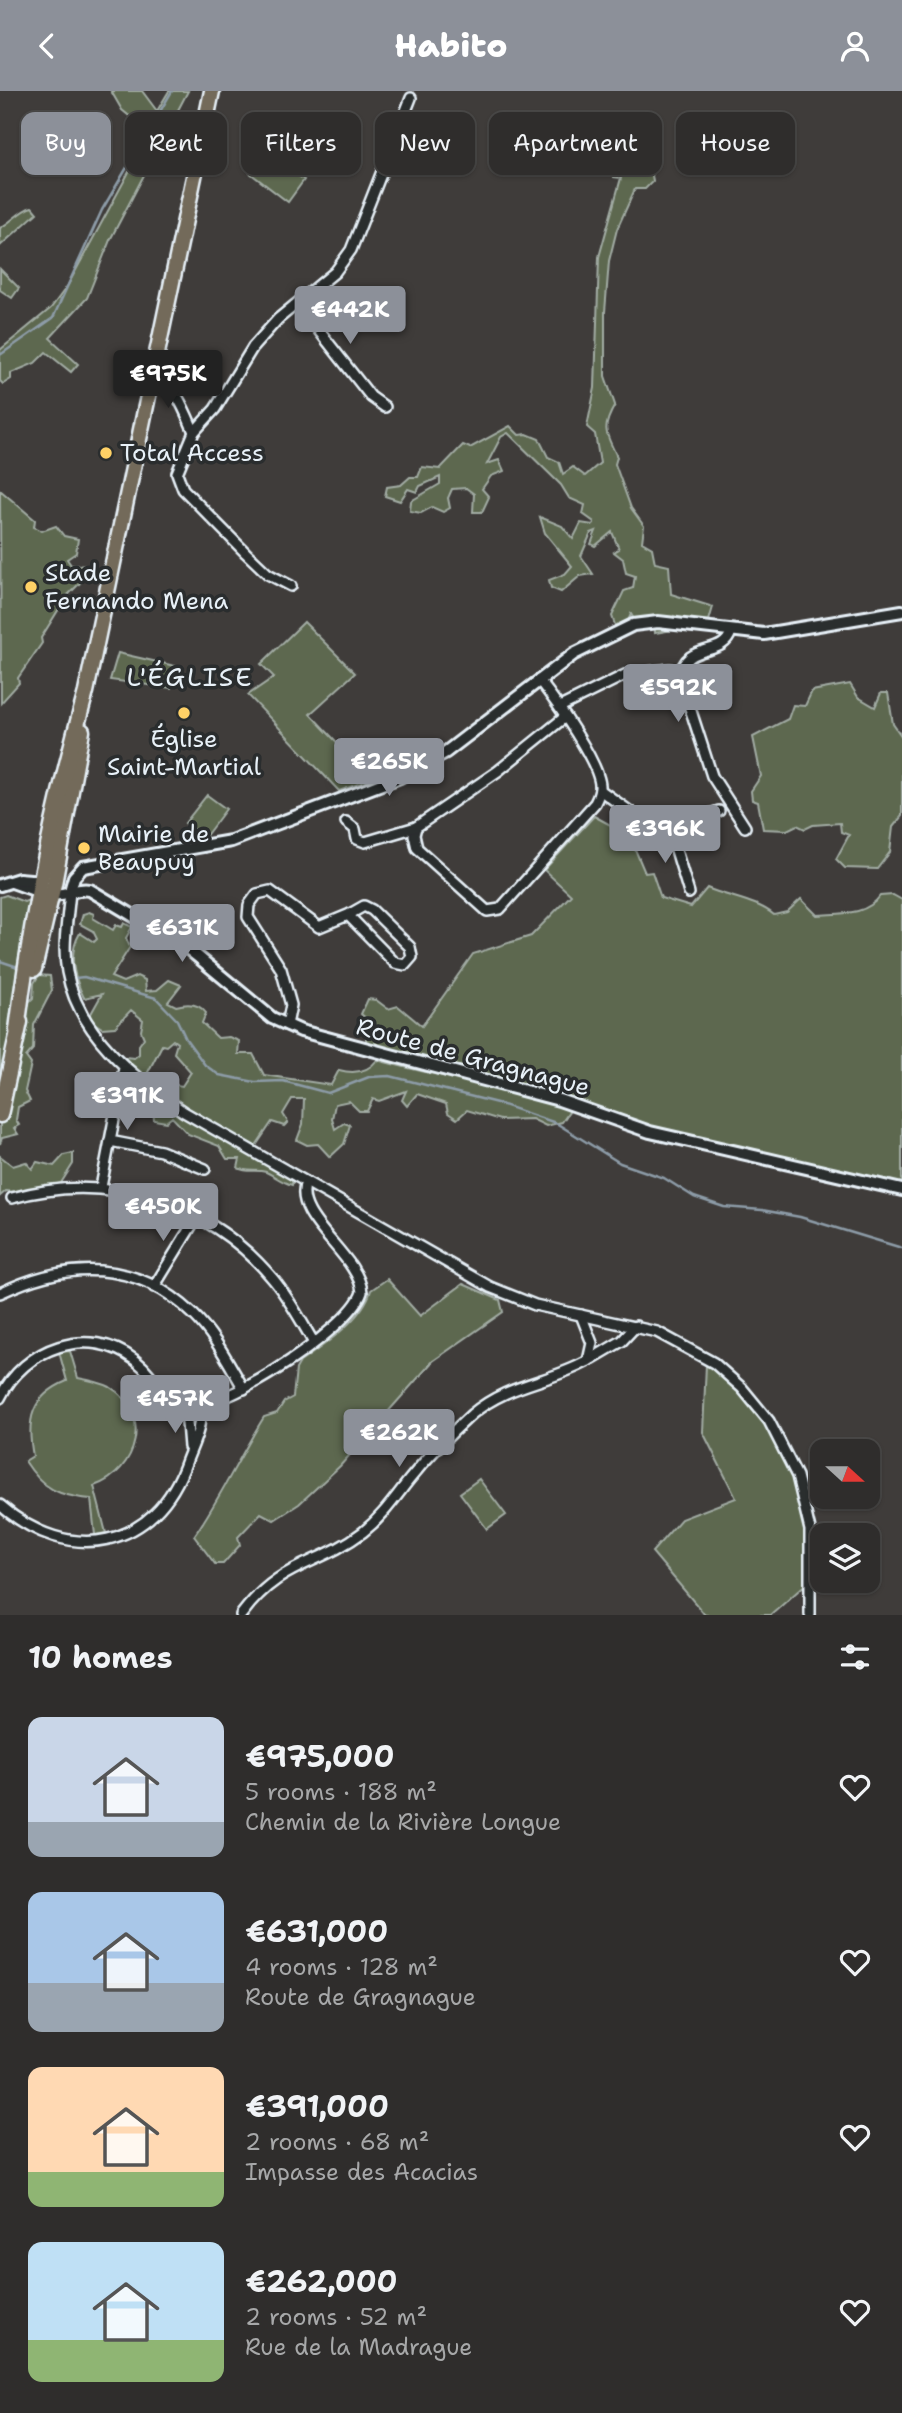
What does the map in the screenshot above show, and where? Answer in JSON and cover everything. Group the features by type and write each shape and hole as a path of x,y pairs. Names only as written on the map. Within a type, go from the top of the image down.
{"main road":[{"path":"0,1115 47,888 68,759 86,692 212,91"}],"street":[{"path":"291,586 268,575 180,485 180,466 194,432 210,417 253,347 270,327 335,272 351,250 411,98"},
{"path":"298,304 371,397 385,407"},
{"path":"153,374 163,379 180,400 194,432"},
{"path":"810,1615 811,1551 807,1512 797,1476 778,1436 755,1402 714,1363 675,1340 636,1326 536,1305 489,1287 184,1112 124,1068 90,1024 67,972 70,891 74,877 82,867 231,841 400,777 446,752 574,654 634,625 658,622 731,632 782,633 902,611"},
{"path":"731,632 721,645 691,656 683,665 680,677 712,776 745,827"},
{"path":"560,707 625,675 670,669"},
{"path":"416,827 414,835 418,848 481,908 493,911 500,909 595,803 600,790 596,770 560,707 540,680"},
{"path":"346,822 355,829 358,839 365,842 416,827 498,771 565,717"},
{"path":"600,790 657,831 719,811"},
{"path":"669,827 689,893"},
{"name":"Route de Gragnague","path":"0,885 12,882 70,891 80,888 90,890 186,947 256,1006 287,1025 417,1064 559,1100 650,1132 902,1190"},
{"path":"287,1025 290,996 274,956 248,917 249,905 257,894 270,891 319,927 364,906 372,909 410,947 412,957 409,963 395,963 348,915"},
{"path":"101,1187 124,1068"},
{"path":"110,1141 161,1151 205,1169"},
{"path":"0,1398 13,1376 36,1356 64,1344 88,1343 117,1350 137,1361 153,1378 171,1406 186,1411 244,1389 314,1343 348,1314 362,1292 359,1280 344,1256 306,1208 303,1194 306,1182"},
{"path":"12,1198 44,1190 101,1187 146,1196 198,1215 238,1243 272,1278 314,1343"},
{"path":"154,1287 198,1215"},
{"path":"0,1293 62,1270 103,1271 154,1287 177,1301 199,1321 244,1389"},
{"path":"581,1315 593,1343 588,1361"},
{"path":"241,1615 259,1592 278,1576 347,1542 377,1521 428,1458 486,1404 506,1391 571,1371 622,1341 636,1326"},
{"path":"0,1505 28,1527 48,1536 79,1542 110,1538 134,1529 158,1511 176,1488 197,1431 199,1408"},
{"path":"186,1411 190,1437 188,1459"}],"green space":[{"path":"111,91 142,91 157,111 169,91 188,91 177,112 125,112"},
{"path":"127,175 144,175 110,240 87,298 50,338 78,364 71,372 46,352 35,363 11,373 11,379 3,384 0,381 0,350 51,308 68,285"},
{"path":"253,175 297,175 304,180 288,202"},
{"path":"652,175 653,181 645,189 635,189 617,229 609,261 605,312 605,376 615,405 606,427 608,437 617,457 615,464 631,508 644,526 642,542 652,548 655,563 669,566 671,594 713,607 708,624 674,616 673,630 655,633 654,620 635,621 631,614 628,621 616,628 612,616 624,591 633,588 635,576 626,573 623,559 614,552 619,549 612,532 595,546 591,544 596,531 591,533 581,556 593,574 580,576 561,592 551,588 549,580 565,574 572,566 545,533 540,517 562,526 573,539 581,523 593,525 594,522 583,514 585,505 569,498 561,485 508,433 501,437 487,464 499,460 504,471 491,476 482,489 489,497 482,512 473,512 474,494 466,488 452,489 448,498 450,508 443,512 432,507 421,513 410,511 411,501 440,484 440,477 420,486 417,492 408,489 400,501 385,496 387,487 401,485 410,477 418,477 422,467 440,469 463,445 470,448 510,426 519,435 527,434 539,439 548,457 559,462 563,474 573,467 585,476 600,463 595,434 587,427 595,388 599,257 621,178 614,177"},
{"path":"32,207 37,213 0,246 0,228"},
{"path":"0,269 19,288 12,298 0,290"},
{"name":"Stade Fernando Mena","path":"0,490 35,520 34,527 42,531 56,526 64,536 78,539 76,553 67,559 71,565 88,566 88,575 67,596 41,638 42,643 18,678 19,683 1,703"},
{"path":"304,622 355,673 310,714 372,779 339,791 248,695 274,677 261,664"},
{"path":"118,653 175,666 171,688 110,680"},
{"path":"850,684 858,697 875,707 881,693 888,693 893,724 902,737 902,816 893,827 890,852 877,869 845,868 836,859 849,835 841,832 840,823 813,825 805,829 797,825 787,830 763,829 758,802 752,800 751,791 761,776 753,737 788,719 793,705 805,706 812,691"},
{"path":"207,795 226,809 205,837 185,823"},
{"path":"594,816 629,835 645,873 652,872 661,898 691,907 707,888 751,903 774,915 787,912 801,899 817,915 860,910 880,896 893,895 902,900 902,1185 656,1128 553,1091 365,1046 369,1021 361,1014 368,999 376,1000 388,1009 398,1006 422,1026 473,954 531,936 571,895 544,870"},
{"path":"6,895 24,902 32,899 23,958 16,967 21,974 13,1000 15,1015 33,998 34,983 39,975 50,976 52,990 34,1025 33,1049 26,1057 31,1064 25,1091 30,1101 18,1107 16,1120 19,1125 14,1128 18,1134 2,1138 0,1144 0,897"},
{"path":"83,914 94,914 93,918 113,930 116,925 122,927 124,923 132,927 126,938 130,947 111,977 123,982 137,976 145,980 146,991 157,990 169,980 181,985 168,1002 176,1006 184,1004 200,1007 206,1013 202,1023 218,1038 229,1037 239,1041 238,1054 253,1054 264,1075 331,1085 339,1070 360,1071 377,1060 566,1104 569,1112 562,1122 546,1126 532,1119 500,1120 467,1110 457,1119 448,1113 446,1104 417,1094 407,1106 402,1100 406,1091 379,1101 373,1099 367,1111 359,1111 349,1101 335,1104 332,1119 335,1129 344,1123 350,1125 344,1144 330,1157 318,1144 307,1145 297,1140 303,1124 304,1099 292,1099 283,1114 288,1122 284,1126 272,1122 251,1153 293,1178 292,1185 266,1172 238,1168 240,1159 227,1159 219,1146 188,1134 172,1117 166,1122 154,1120 153,1108 142,1099 156,1081 182,1086 191,1072 174,1053 177,1043 173,1040 166,1046 162,1045 144,1080 120,1062 125,1057 134,1058 139,1054 139,1045 144,1038 141,1031 143,1020 131,1010 115,1027 102,1028 88,1019 102,994 84,998 77,982 73,958 80,933 94,942 97,939 93,931 80,924"},
{"path":"73,1153 73,1164 61,1183 25,1193 6,1191 0,1196 0,1156 13,1166 26,1162 32,1169 37,1162 54,1166 64,1155"},
{"path":"387,1279 420,1316 463,1284 500,1300 503,1312 433,1361 340,1466 299,1504 274,1520 261,1513 238,1537 240,1545 223,1564 215,1564 194,1536 255,1431 264,1417 277,1413 284,1402 293,1397 296,1369 300,1362 342,1331 360,1311 371,1290"},
{"path":"70,1351 78,1378 110,1387 123,1398 132,1411 135,1426 135,1441 130,1455 109,1479 94,1486 106,1533 95,1535 91,1499 69,1496 45,1485 25,1461 33,1456 30,1431 34,1411 46,1394 67,1381 59,1352"},
{"path":"706,1364 732,1386 771,1434 785,1460 795,1488 802,1517 808,1582 771,1615 705,1615 652,1552 681,1519 736,1498 703,1432"},
{"path":"479,1479 506,1515 487,1529 460,1493"}],"waterway":[{"path":"0,355 53,318 102,210 172,91"},
{"path":"0,961 15,966"},
{"path":"75,978 84,977 156,998 177,1020 186,1039 205,1065 219,1075 255,1082 283,1081 328,1093 369,1077 390,1076 497,1103 556,1123 620,1163 664,1178 694,1197 724,1207 800,1217 902,1248"}],"place":[{"name":"Total Access","path":"106,453"},
{"name":"Stade Fernando Mena","path":"31,587"},
{"name":"Église Saint-Martial","path":"184,713"},
{"name":"Mairie de Beaupuy","path":"84,848"}],"district":[{"name":"L'ÉGLISE","path":"190,676"}]}
